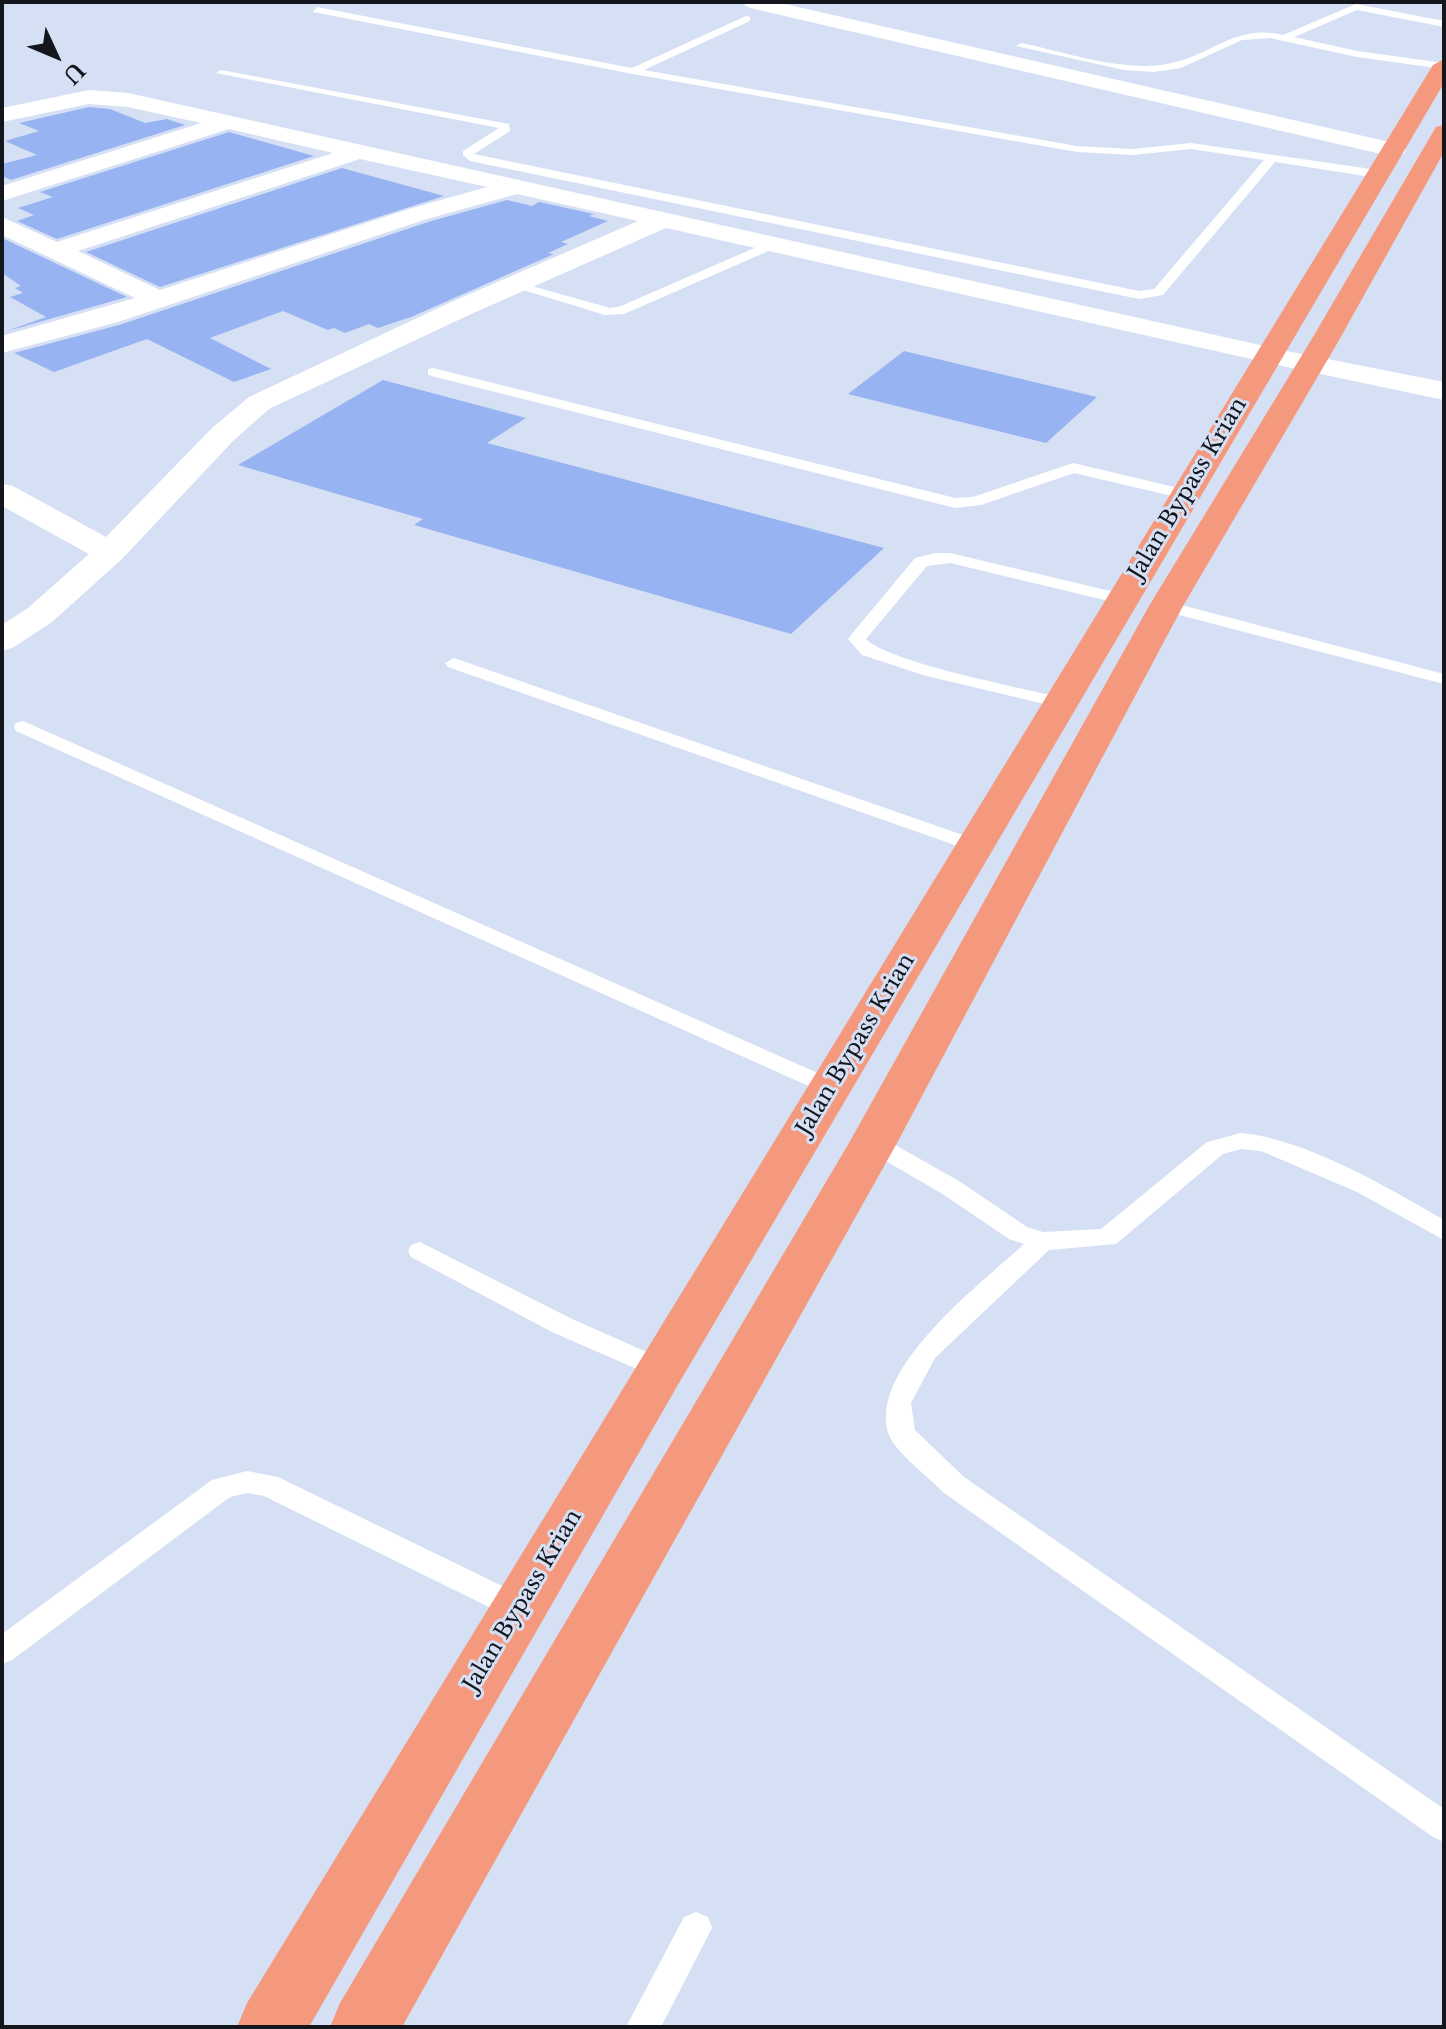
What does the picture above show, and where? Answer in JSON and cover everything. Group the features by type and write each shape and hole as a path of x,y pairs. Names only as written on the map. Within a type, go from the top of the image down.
{"highway":[{"name":"Jalan Bypass Krian","path":"364,2027 873,1143 1166,606 1386,162 1444,65"},
{"name":"Jalan Bypass Krian","path":"271,2027 660,1369 1185,494 1290,359 1444,132"}],"street":[{"path":"748,10 1386,162"},
{"path":"2,115 100,97 128,100 1444,391"},
{"path":"2,194 225,123"},
{"path":"145,150 184,161"},
{"path":"57,250 358,152"},
{"path":"87,168 111,180"},
{"path":"2,345 157,299 418,214 519,187"},
{"path":"2,640 40,615 110,552 223,434 259,403 665,219"},
{"path":"2,225 157,299"},
{"path":"2,248 31,239"},
{"path":"2,493 110,552"}],"lane":[{"path":"1334,2 1444,24"},
{"path":"1286,37 1356,7"},
{"path":"317,10 633,71 1089,150 1132,152 1191,146 1272,158 1386,162"},
{"path":"633,71 748,10"},
{"path":"1021,46 1124,67 1154,69 1177,66 1240,37 1286,37 1357,54 1444,65"},
{"path":"221,73 505,126 506,129 467,153 470,157 1139,295 1158,292 1272,158"},
{"path":"514,285 610,312 624,310 775,243"},
{"path":"433,372 955,503 975,502 1073,468 1185,494"},
{"path":"1061,703 914,666 868,651 857,639 921,562 935,558 950,558 1121,599"},
{"path":"1166,606 1444,679"},
{"path":"454,663 976,846"},
{"path":"23,727 830,1087"},
{"path":"873,1143 950,1187 1018,1233 1043,1241 1107,1238 1215,1148 1241,1141 1264,1143 1366,1186 1444,1231"},
{"path":"1043,1241 926,1351 898,1403 902,1434 954,1485 1444,1827"},
{"path":"420,1251 561,1325 660,1369"},
{"path":"2,1651 222,1488 247,1482 268,1485 519,1608"},
{"path":"643,2027 696,1928"}],"building":[{"path":"89,107 110,109 145,123 167,119 185,125 11,180 2,176 2,164 37,155 5,141 39,131 19,123"},
{"path":"229,132 314,156 57,239 17,221 34,215 18,208 53,197 40,192"},
{"path":"342,168 444,196 160,287 86,252"},
{"path":"507,200 532,206 539,202 594,214 589,216 608,221 561,242 568,244 548,253 554,254 411,317 378,328 369,324 345,333 334,328 328,330 283,311 210,338 271,369 234,382 147,339 54,372 14,353 119,325 428,222"},
{"path":"2,238 127,297 4,332 46,317 10,297 23,293 15,288 21,286 2,273"},
{"path":"904,351 1097,397 1046,443 848,394"},
{"path":"383,380 526,418 487,443 884,548 791,634 414,525 423,519 238,465"}]}
